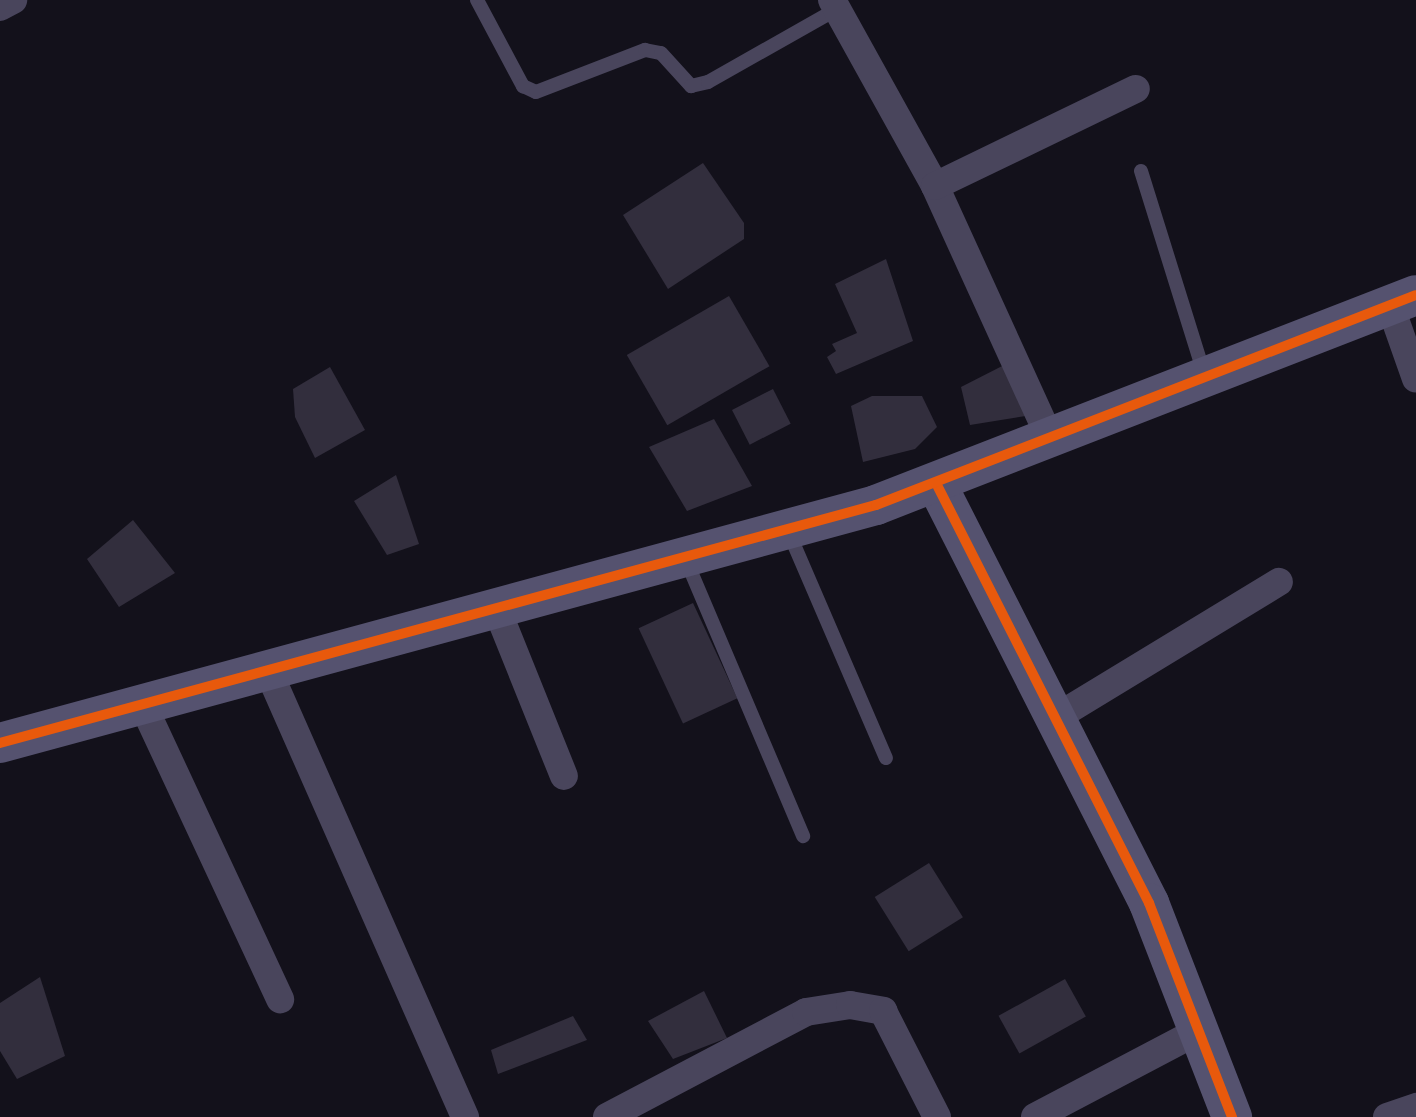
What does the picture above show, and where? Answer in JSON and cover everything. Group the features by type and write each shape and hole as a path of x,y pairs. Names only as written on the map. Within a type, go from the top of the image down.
{"street":[{"path":"0,7 13,0"},
{"path":"834,4 935,186 1050,438"},
{"path":"935,186 1136,89"},
{"path":"0,743 267,668 788,529 937,485 1205,373 1403,300 1416,379"},
{"path":"937,485 1149,903 1232,1117"},
{"path":"1055,718 1279,582"},
{"path":"496,607 564,776"},
{"path":"267,668 465,1117"},
{"path":"142,703 280,999"},
{"path":"607,1117 806,1012 850,1005 883,1011 937,1117"},
{"path":"1035,1117 1200,1030"},
{"path":"1387,1117 1416,1107"}],"lane":[{"path":"477,0 523,86 536,92 645,50 661,53 691,86 708,82 834,4"},
{"path":"1141,171 1205,373"},
{"path":"788,529 886,758"},
{"path":"684,556 803,836"}],"building":[{"path":"703,163 744,223 744,239 668,289 623,215"},
{"path":"886,259 913,341 836,374 827,357 836,351 832,344 857,333 835,284"},
{"path":"729,296 770,366 667,425 627,355"},
{"path":"1012,361 1032,415 970,425 961,387"},
{"path":"330,367 365,430 315,458 295,417 293,389"},
{"path":"773,389 791,424 750,445 732,410"},
{"path":"872,396 922,396 937,427 915,449 863,462 851,406"},
{"path":"714,419 752,486 687,511 649,447"},
{"path":"396,475 419,544 387,555 354,501"},
{"path":"133,520 175,573 119,607 87,559"},
{"path":"693,603 737,698 683,724 639,628"},
{"path":"929,863 963,917 909,951 875,897"},
{"path":"40,977 65,1056 17,1079 0,1051 0,1003"},
{"path":"1065,979 1086,1017 1019,1053 999,1016"},
{"path":"704,991 727,1038 673,1059 648,1021"},
{"path":"573,1016 587,1040 498,1074 491,1050"}],"cycle path":[{"path":"0,743 876,505 1416,295"},
{"path":"937,485 1149,903 1232,1117"}]}
